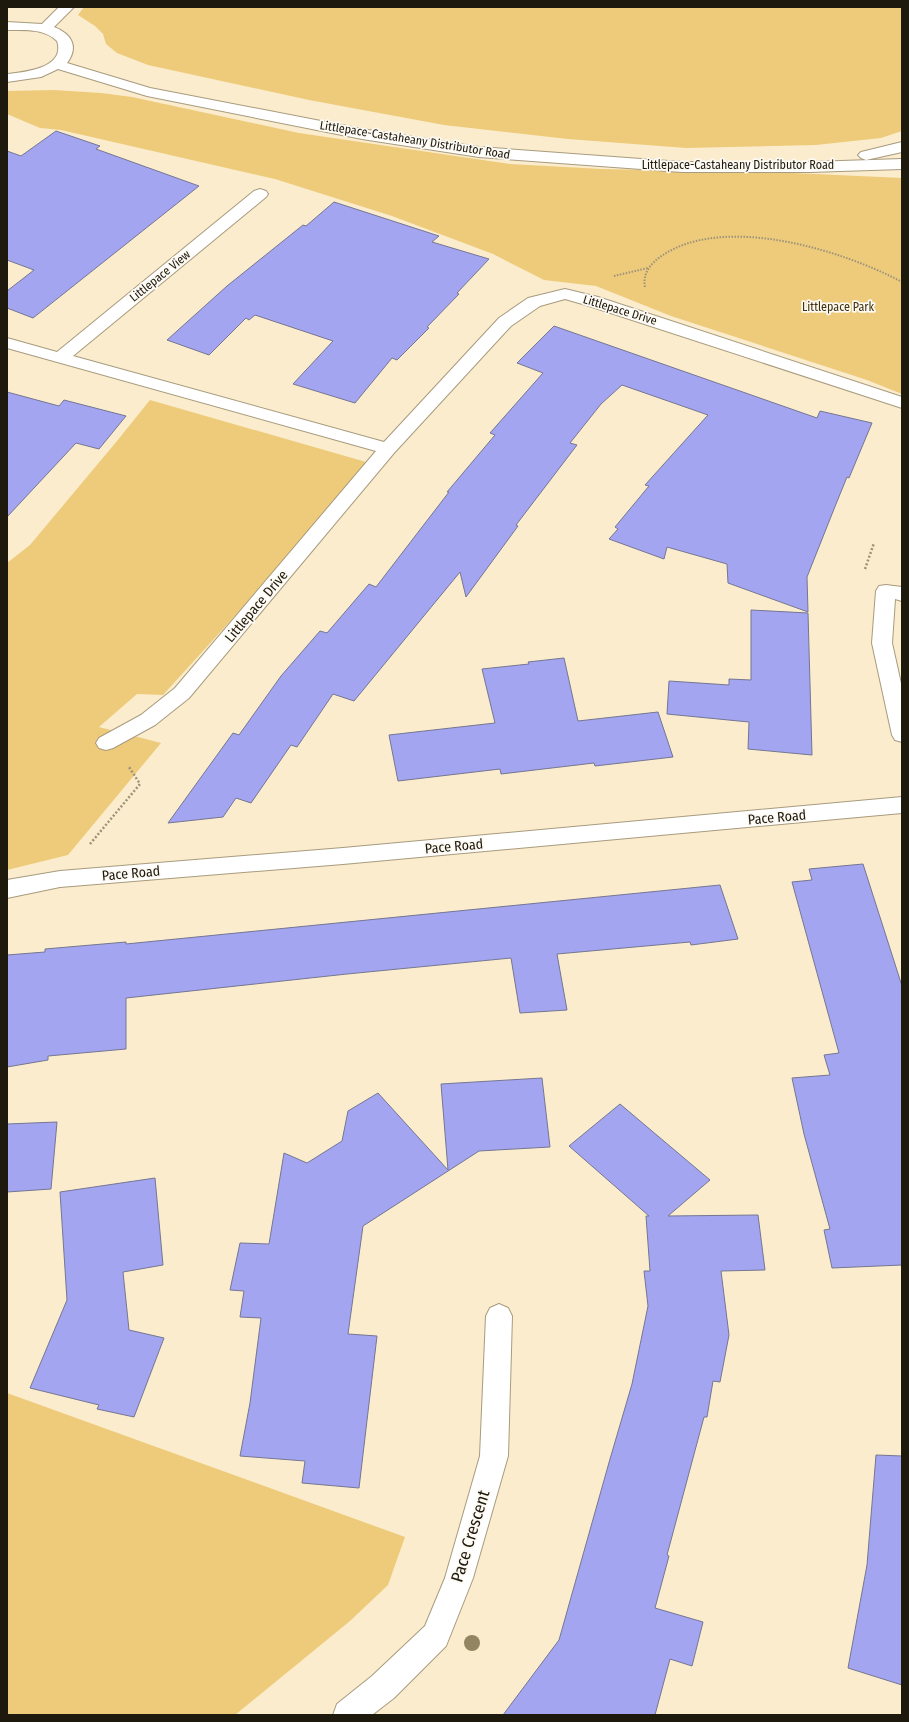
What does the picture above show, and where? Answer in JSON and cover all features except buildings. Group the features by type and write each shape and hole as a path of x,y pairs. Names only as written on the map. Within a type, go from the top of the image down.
{"street":[{"path":"45,28 67,7"},
{"path":"7,26 19,25 45,28 60,35 66,42 67,50 62,59 56,64 39,72 7,78"},
{"name":"Littlepace-Castaheany Distributor Road","path":"56,64 147,92 362,134 479,152 682,167 810,167 902,164"},
{"path":"810,167 902,147"},
{"name":"Littlepace View","path":"60,358 260,194"},
{"name":"Littlepace Drive","path":"106,743 148,720 182,693 388,449 505,322 534,302 565,294 648,318 902,403"},
{"path":"7,343 388,449"},
{"path":"902,594 886,591 882,643 902,735"},
{"name":"Pace Road","path":"7,889 60,880 902,806"},
{"name":"Pace Crescent","path":"348,1715 383,1687 436,1636 459,1578 494,1456 499,1316"}],"path":[{"path":"607,278 648,268 663,254 683,244 707,238 732,237 771,240 826,251 879,270 902,282"},
{"path":"647,292 644,284 648,268"},
{"path":"862,574 874,548 874,543"},
{"path":"60,880 140,784 129,768 106,743"}],"green space":[{"path":"84,7 902,7 902,131 881,138 816,145 686,148 568,139 444,125 309,100 148,65 117,53 106,44 103,34 95,26 78,15"},
{"name":"Littlepace Park","path":"54,90 101,93 132,97 299,133 510,164 602,169 793,173 902,178 902,394 867,380 671,316 596,286 544,280 493,254 392,216 275,179 61,130 40,128 7,114 7,91"},
{"path":"150,400 373,464 163,695 137,694 99,727 161,743 68,855 7,870 7,563 30,545"},
{"path":"7,1393 405,1537 388,1585 350,1621 235,1715 7,1715"}]}
